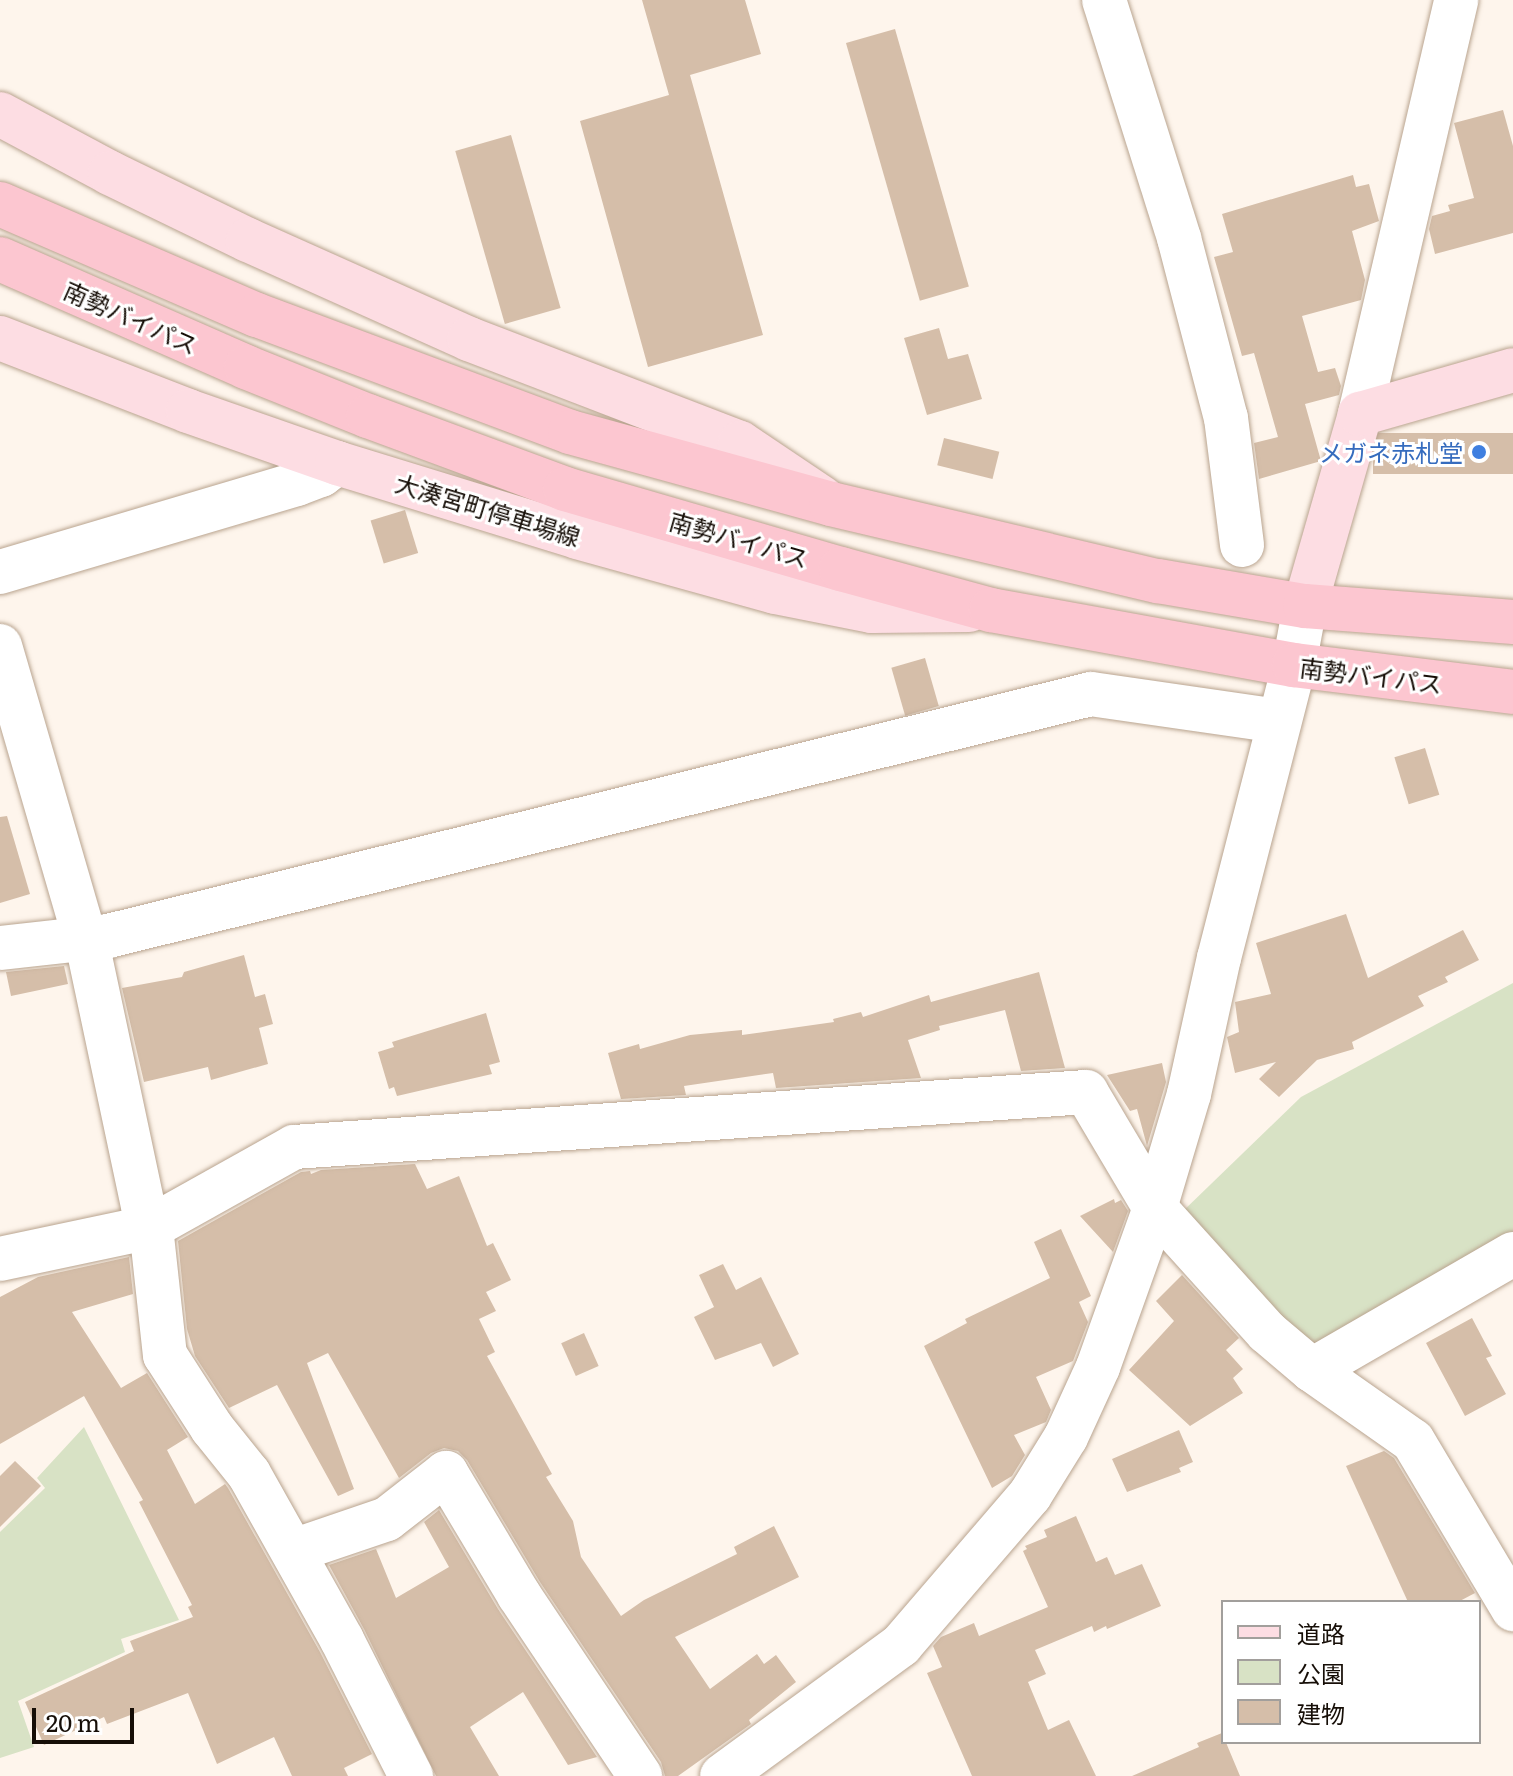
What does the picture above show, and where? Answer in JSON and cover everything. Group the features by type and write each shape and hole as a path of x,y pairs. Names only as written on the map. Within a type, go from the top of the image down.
{"highway":[{"path":"0,204 257,315 570,432 831,504 1158,581 1305,606 1513,622"},
{"name":"南勢バイパス","path":"0,259 246,367 565,489 991,610 1294,665 1513,692"}],"main road":[{"path":"0,114 110,173 220,226 469,339 740,443 831,504"},
{"name":"大湊宮町停車場線","path":"0,338 188,411 337,463 577,537 775,592 872,611 991,610"},
{"path":"1305,606 1360,414 1513,370"}],"street":[{"path":"1104,0 1179,238 1226,418 1242,545"},
{"path":"1360,414 1456,0"},
{"path":"0,572 297,484 337,463"},
{"path":"722,1776 901,1645 1030,1495 1066,1437 1098,1367 1155,1208 1189,1094 1294,665 1305,606"},
{"path":"0,646 89,952 143,1205 151,1227 161,1340 172,1370 249,1474 411,1776"},
{"path":"0,948 123,932 1091,694 1279,721"},
{"path":"0,1259 151,1227 294,1147 1086,1092 1155,1208 1267,1332 1312,1370 1413,1441 1513,1609"},
{"path":"1312,1370 1513,1254"},
{"path":"293,1551 387,1519 446,1473 519,1595 640,1776"}],"green space":[{"path":"1513,983 1513,1240 1324,1353 1300,1346 1180,1214 1301,1097"},
{"path":"84,1427 179,1620 121,1639 125,1652 18,1701 34,1747 0,1758 0,1532 45,1488 37,1478"}],"building":[{"path":"642,0 745,0 761,54 690,75 763,335 648,367 580,121 669,95"},
{"path":"895,29 969,287 920,301 846,43"},
{"path":"1503,110 1513,146 1513,233 1435,254 1429,229 1432,216 1450,211 1448,205 1474,198 1454,123"},
{"path":"511,135 561,308 505,324 455,151"},
{"path":"1353,175 1356,187 1369,184 1379,221 1352,231 1365,280 1361,300 1302,316 1318,372 1335,368 1341,386 1339,395 1305,404 1321,461 1259,479 1254,443 1278,437 1254,353 1242,356 1214,257 1233,252 1222,214"},
{"path":"939,328 948,359 968,354 982,399 927,415 904,338"},
{"path":"1373,433 1513,433 1513,474 1373,474"},
{"path":"944,438 999,452 993,479 937,465"},
{"path":"405,510 418,553 384,564 371,521"},
{"path":"925,658 939,706 905,716 891,668"},
{"path":"1425,748 1439,795 1409,804 1394,757"},
{"path":"7,816 30,894 0,903 0,817"},
{"path":"1346,914 1368,978 1463,930 1479,960 1445,977 1448,982 1418,996 1424,1006 1352,1042 1354,1049 1317,1060 1279,1097 1259,1079 1276,1062 1235,1073 1227,1037 1239,1032 1235,1002 1271,994 1256,943"},
{"path":"244,955 255,997 265,994 273,1024 259,1028 268,1064 211,1080 208,1067 144,1082 122,988 182,977 184,972"},
{"path":"64,966 68,984 11,996 6,972"},
{"path":"1039,972 1065,1068 1021,1071 1005,1010 939,1026 940,1030 908,1040 921,1078 776,1088 773,1073 684,1086 686,1095 621,1099 608,1053 639,1044 640,1049 690,1035 742,1030 742,1035 834,1022 833,1019 861,1012 863,1017 929,995 931,1002"},
{"path":"486,1013 500,1062 489,1065 492,1074 397,1096 394,1087 389,1089 378,1052 394,1047 392,1042"},
{"path":"1162,1063 1166,1082 1147,1146 1137,1109 1130,1111 1107,1075"},
{"path":"415,1164 427,1189 459,1176 487,1246 493,1243 511,1280 486,1292 496,1311 479,1319 495,1352 487,1356 552,1474 546,1477 573,1521 581,1557 621,1616 644,1600 737,1554 734,1547 774,1526 799,1577 675,1637 710,1689 757,1654 764,1664 776,1655 796,1682 749,1720 751,1724 678,1776 665,1776 661,1762 540,1582 467,1460 458,1451 444,1448 431,1453 399,1478 328,1353 307,1363 354,1489 338,1496 277,1385 229,1408 195,1356 187,1329 178,1241 301,1172 310,1171 311,1174 321,1170"},
{"path":"1114,1199 1115,1203 1121,1200 1128,1211 1113,1252 1080,1216"},
{"path":"1061,1229 1091,1296 1079,1302 1088,1322 1073,1361 1036,1377 1051,1410 1046,1422 1014,1435 1025,1455 1012,1476 992,1488 924,1346 967,1323 965,1319 1050,1278 1034,1242"},
{"path":"129,1257 133,1294 72,1312 121,1388 147,1373 188,1437 167,1450 195,1504 225,1484 228,1488 320,1652 372,1754 344,1768 348,1776 292,1776 274,1737 217,1764 188,1693 107,1724 104,1717 44,1745 25,1702 134,1651 130,1641 193,1617 188,1607 192,1605 139,1502 143,1500 84,1396 0,1444 0,1297 38,1277"},
{"path":"723,1264 736,1290 761,1277 799,1354 773,1367 761,1343 715,1360 694,1317 714,1307 699,1275"},
{"path":"1182,1275 1239,1338 1226,1350 1243,1369 1233,1378 1243,1393 1190,1426 1129,1370 1174,1321 1156,1301"},
{"path":"1472,1318 1492,1356 1486,1358 1506,1394 1465,1416 1426,1343"},
{"path":"584,1333 599,1366 576,1376 561,1343"},
{"path":"1179,1430 1193,1462 1179,1468 1181,1472 1127,1492 1112,1459"},
{"path":"1384,1451 1394,1458 1475,1593 1462,1600 1407,1600 1346,1466"},
{"path":"15,1461 41,1486 0,1527 0,1476"},
{"path":"439,1510 498,1609 597,1757 568,1765 523,1692 470,1727 499,1776 436,1776 329,1565 376,1549 396,1598 449,1567 424,1522"},
{"path":"1076,1516 1096,1562 1107,1557 1115,1575 1142,1564 1161,1606 1107,1629 1106,1626 1094,1632 1092,1626 1035,1650 1046,1674 1028,1682 1048,1730 1069,1720 1096,1776 972,1776 927,1673 942,1667 933,1646 941,1637 974,1623 979,1636 1048,1607 1023,1551 1027,1549 1025,1546 1047,1537 1044,1530"},
{"path":"1221,1733 1221,1744 1227,1744 1240,1776 1132,1776 1199,1747 1197,1743"}],"place":[{"name":"メガネ赤札堂","path":"1479,452"}]}
